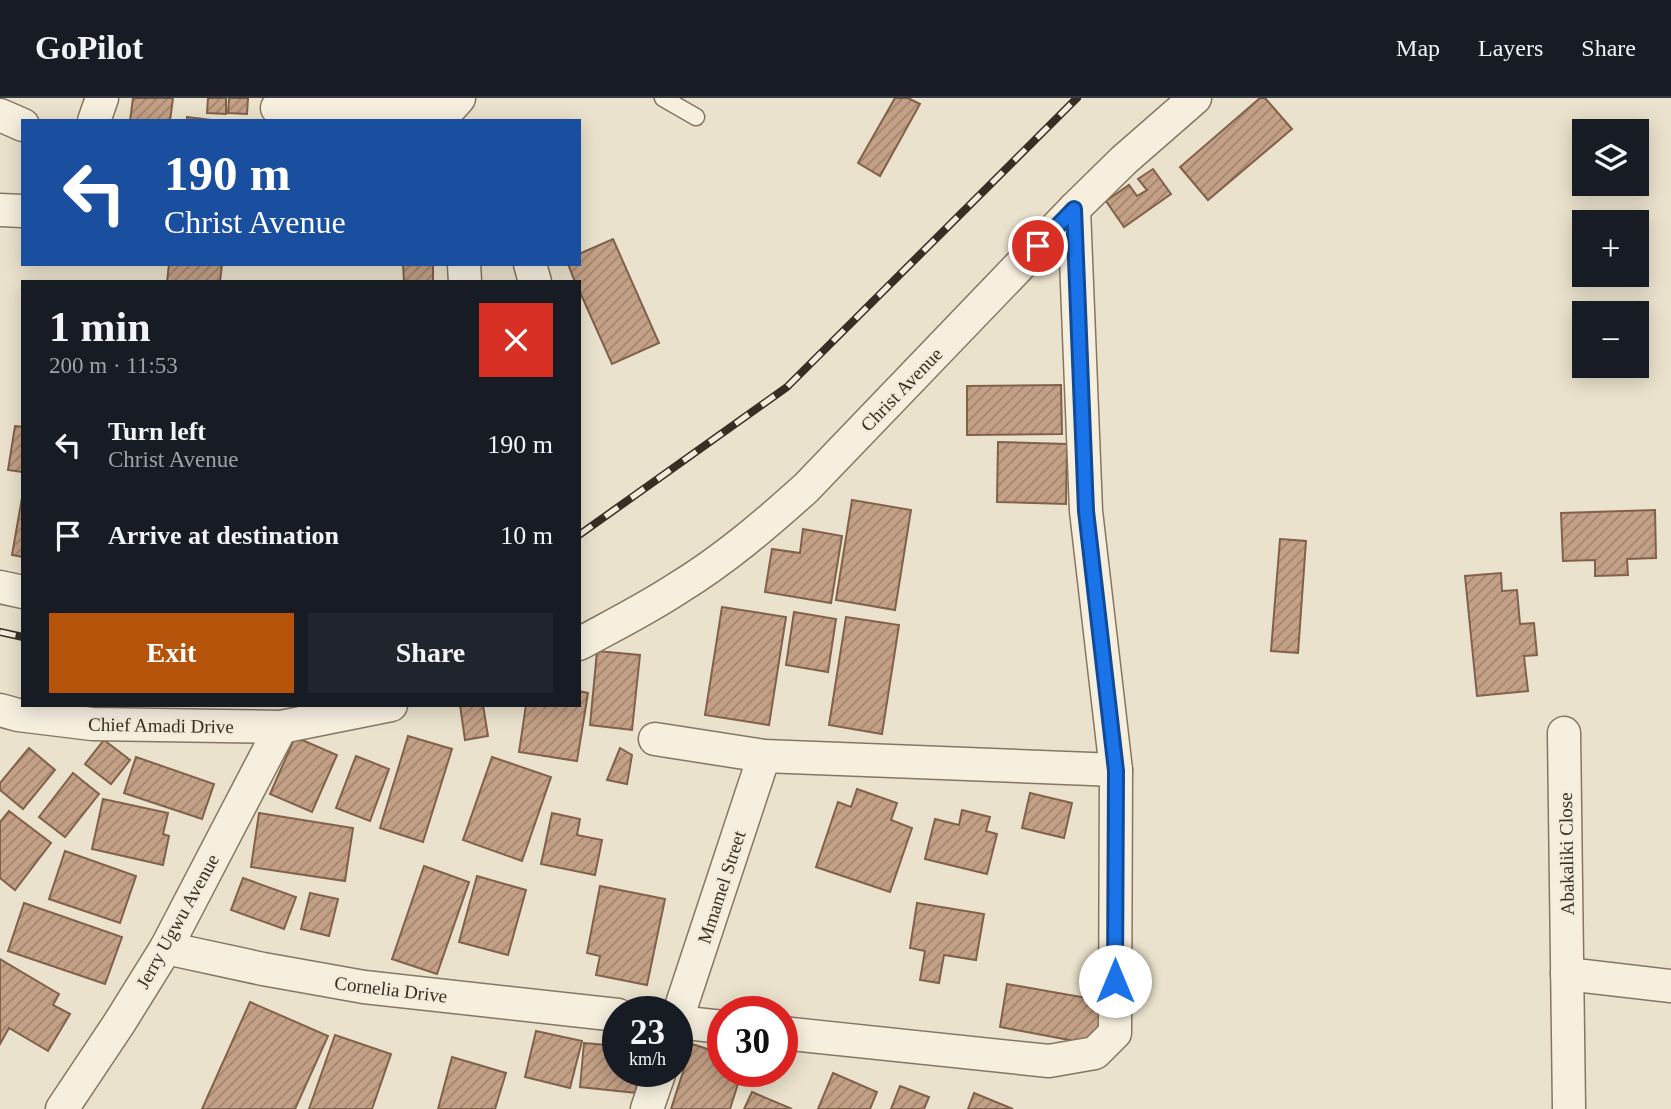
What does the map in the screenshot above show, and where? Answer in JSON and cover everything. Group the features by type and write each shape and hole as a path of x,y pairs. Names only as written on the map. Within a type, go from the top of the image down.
{"street":[{"path":"95,119 102,98"},
{"name":"Christ Avenue","path":"581,643 678,588 732,551 773,518 806,488 1074,209 1124,160 1195,98"},
{"path":"277,108 435,112 458,106"},
{"path":"0,115 21,124"},
{"path":"798,1035 1049,1060 1094,1053 1115,1033 1116,771 1086,511 1074,209"},
{"path":"0,210 21,211"},
{"path":"0,587 21,592"},
{"path":"281,727 381,707"},
{"name":"Chief Amadi Drive","path":"0,710 38,718 92,724 281,727"},
{"name":"Jerry Ugwu Avenue","path":"62,1109 166,948 281,727"},
{"name":"Abakaliki Close","path":"1564,733 1569,1109"},
{"path":"655,739 764,756 1116,771"},
{"name":"Mmamel Street","path":"685,996 764,756"},
{"name":"Cornelia Drive","path":"166,948 364,987 602,1013"},
{"path":"1567,974 1671,986"},
{"path":"647,1109 655,1087"}],"lane":[{"path":"663,98 696,117"}],"building":[{"path":"133,98 173,98 170,119 130,119"},
{"path":"208,98 226,98 226,114 207,113"},
{"path":"229,98 248,98 247,114 228,113"},
{"path":"895,98 908,98 920,104 880,176 858,163"},
{"path":"1260,98 1265,98 1292,129 1208,200 1180,167"},
{"path":"1153,169 1171,194 1124,227 1106,201 1129,185 1137,196 1147,190 1138,179"},
{"path":"613,239 659,343 612,364 581,294 581,280 574,280 569,266 581,266 581,253"},
{"path":"169,266 222,266 220,280 167,280"},
{"path":"403,266 433,266 433,280 404,280"},
{"path":"1061,385 1062,434 967,435 967,386"},
{"path":"15,426 21,427 21,472 8,470"},
{"path":"998,442 1067,444 1066,504 997,502"},
{"path":"852,500 911,510 895,610 836,600"},
{"path":"21,503 21,557 12,555"},
{"path":"1655,510 1656,558 1627,559 1628,575 1595,576 1595,560 1563,561 1561,513"},
{"path":"803,529 842,536 831,603 765,592 772,549 800,553"},
{"path":"1280,539 1306,541 1298,653 1271,651"},
{"path":"1501,573 1502,591 1517,590 1520,624 1534,623 1537,655 1524,656 1528,691 1477,696 1465,576"},
{"path":"722,607 786,617 769,725 705,715"},
{"path":"794,612 836,619 828,672 786,665"},
{"path":"846,617 899,625 882,734 829,725"},
{"path":"597,651 640,655 632,730 590,725"},
{"path":"581,691 588,693 577,761 519,752 526,707 581,707"},
{"path":"460,707 483,707 488,736 465,740"},
{"path":"408,736 452,749 423,842 380,828"},
{"path":"295,737 337,755 312,812 270,794"},
{"path":"104,740 130,760 111,784 85,764"},
{"path":"29,748 55,770 23,809 0,790 0,783"},
{"path":"620,748 632,755 627,784 607,780"},
{"path":"356,756 389,769 370,821 336,808"},
{"path":"136,757 214,784 202,819 124,793"},
{"path":"492,757 551,777 522,861 463,840"},
{"path":"73,773 99,794 65,837 39,817"},
{"path":"857,789 897,803 891,820 912,828 890,892 816,867 838,802 851,807"},
{"path":"1030,793 1072,803 1064,838 1022,828"},
{"path":"103,799 168,813 163,834 169,836 163,865 92,849"},
{"path":"962,810 990,817 986,831 997,834 987,874 925,859 935,819 959,825"},
{"path":"9,811 51,843 15,890 0,878 0,822"},
{"path":"259,813 353,828 345,881 251,867"},
{"path":"552,813 580,819 577,835 602,840 595,875 541,864"},
{"path":"65,851 136,876 120,923 49,899"},
{"path":"424,866 469,882 437,974 392,959"},
{"path":"477,876 526,890 508,955 459,942"},
{"path":"243,878 296,897 284,929 231,910"},
{"path":"600,886 665,899 647,985 596,975 600,956 587,953"},
{"path":"310,893 338,899 329,936 301,929"},
{"path":"24,903 122,937 105,984 8,951"},
{"path":"917,903 984,914 976,960 944,955 939,983 920,980 925,951 910,948"},
{"path":"0,959 59,994 53,1005 70,1014 48,1051 9,1028 0,1044"},
{"path":"1007,984 1104,1001 1096,1045 1000,1027"},
{"path":"250,1002 328,1036 295,1109 202,1109"},
{"path":"536,1031 582,1041 570,1088 525,1077"},
{"path":"335,1035 391,1054 372,1109 309,1109"},
{"path":"584,1043 602,1045 602,1087 637,1087 636,1093 580,1087"},
{"path":"693,1044 707,1049 707,1087 737,1087 730,1109 671,1109 678,1087 693,1087"},
{"path":"452,1057 506,1073 495,1109 438,1109"},
{"path":"833,1073 877,1092 870,1109 818,1109"},
{"path":"900,1086 929,1097 924,1109 891,1109"},
{"path":"752,1092 792,1109 744,1109"},
{"path":"974,1093 1013,1109 968,1109"}],"railway":[{"path":"581,534 787,387 1077,98"},
{"path":"0,632 21,637"}],"route":[{"path":"1038,246 1074,209 1086,511 1116,771 1115,981"}]}
